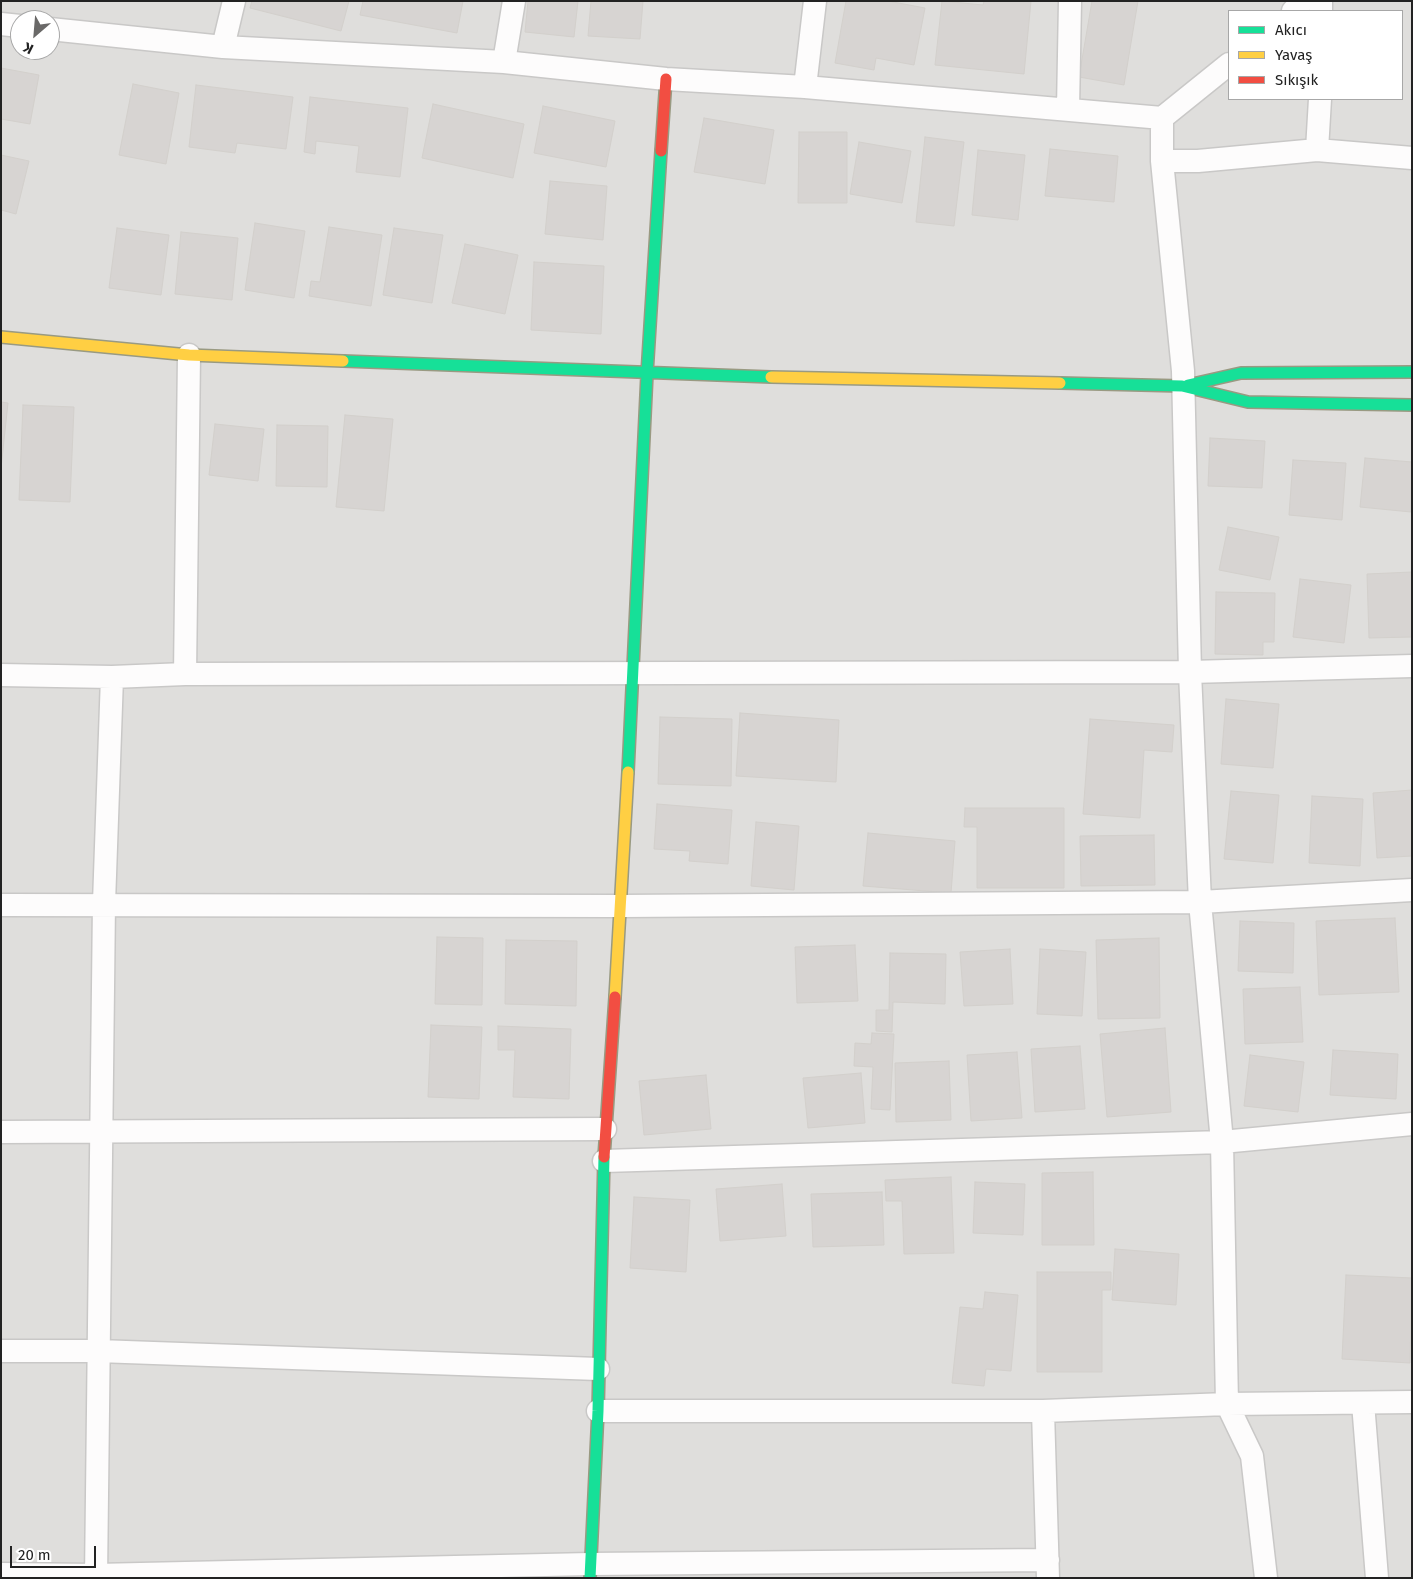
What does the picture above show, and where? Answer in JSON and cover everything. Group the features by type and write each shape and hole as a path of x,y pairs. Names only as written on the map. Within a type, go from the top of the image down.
{"street":[{"path":"223,47 234,1"},
{"path":"504,62 514,1"},
{"path":"805,87 815,1"},
{"path":"1068,109 1070,1"},
{"path":"1294,10 1303,1"},
{"path":"60,30 223,47 504,62 666,79 805,87 1162,118 1228,65"},
{"path":"590,1571 598,1411 605,1129 622,906 647,374 666,79"},
{"path":"1317,150 1320,100"},
{"path":"1162,118 1162,161 1182,386 1190,672 1200,902 1222,1142 1227,1404 1252,1456 1266,1578"},
{"path":"1162,161 1198,161 1317,150 1412,158"},
{"path":"1,337 189,355 647,374 1182,386 1248,402 1412,405"},
{"path":"184,674 189,355"},
{"path":"1182,386 1241,372 1412,372"},
{"path":"1,675 112,677 184,674 1190,672 1412,666"},
{"path":"96,1576 104,903 112,677"},
{"path":"1,905 104,903 622,906 1200,902 1412,890"},
{"path":"604,1161 1222,1142 1412,1124"},
{"path":"1,1132 605,1129"},
{"path":"1,1351 98,1351 598,1368"},
{"path":"598,1411 1043,1411 1227,1404 1412,1402"},
{"path":"1363,1403 1377,1578"},
{"path":"1,1574 96,1576 1048,1569 1043,1411"}],"shaded area":[{"path":"1,1 1412,1 1412,1578 1,1578"}],"building":[{"path":"252,1 349,1 341,31 250,8"},
{"path":"363,1 463,1 457,33 360,15"},
{"path":"528,1 578,1 574,37 525,32"},
{"path":"591,1 643,1 640,39 588,36"},
{"path":"846,1 888,1 925,8 914,65 876,58 874,70 835,63"},
{"path":"942,1 983,5 984,1 1031,1 1024,74 935,65"},
{"path":"1092,1 1138,1 1124,85 1079,77"},
{"path":"1,68 39,75 30,124 1,119"},
{"path":"133,84 179,93 166,164 119,155"},
{"path":"196,85 293,97 286,149 237,143 235,153 189,147"},
{"path":"310,97 408,108 400,177 356,172 359,146 316,141 315,154 304,152"},
{"path":"433,104 524,124 513,178 422,158"},
{"path":"543,106 615,121 606,167 534,153"},
{"path":"704,118 774,130 765,184 694,172"},
{"path":"799,132 847,132 847,203 798,203"},
{"path":"925,137 964,142 954,226 916,222"},
{"path":"859,142 911,151 902,203 850,194"},
{"path":"1050,149 1118,156 1114,202 1045,196"},
{"path":"978,150 1025,155 1018,220 972,215"},
{"path":"1,155 29,161 16,214 1,210"},
{"path":"550,181 607,186 603,240 545,234"},
{"path":"255,223 305,231 294,298 245,290"},
{"path":"329,227 382,235 371,306 309,296 311,281 320,282"},
{"path":"117,228 169,235 161,295 109,288"},
{"path":"394,228 443,235 432,303 383,295"},
{"path":"181,232 238,238 232,300 175,294"},
{"path":"465,244 518,255 505,314 452,303"},
{"path":"534,262 604,266 601,334 531,330"},
{"path":"1,402 8,403 1,468"},
{"path":"23,405 74,407 70,502 19,500"},
{"path":"345,415 393,419 384,511 336,507"},
{"path":"215,424 264,429 258,481 209,475"},
{"path":"277,425 328,426 327,487 276,486"},
{"path":"1210,438 1265,441 1262,488 1208,486"},
{"path":"1365,458 1412,462 1411,512 1360,507"},
{"path":"1293,460 1346,463 1342,520 1289,515"},
{"path":"1228,527 1279,537 1270,580 1219,570"},
{"path":"1412,572 1412,637 1369,638 1367,574"},
{"path":"1300,579 1351,585 1344,643 1293,637"},
{"path":"1216,592 1275,593 1274,642 1263,642 1263,655 1215,654"},
{"path":"1226,699 1279,704 1273,768 1221,764"},
{"path":"740,713 839,720 836,782 736,776"},
{"path":"660,717 732,719 731,786 658,784"},
{"path":"1090,719 1174,725 1172,752 1144,750 1140,818 1083,814"},
{"path":"1412,790 1412,856 1377,858 1373,793"},
{"path":"1231,791 1279,795 1273,863 1224,859"},
{"path":"1312,796 1363,799 1360,866 1309,863"},
{"path":"657,804 732,810 728,864 689,861 690,851 654,849"},
{"path":"965,808 1064,808 1064,888 977,888 977,827 964,827"},
{"path":"756,822 799,826 794,890 751,886"},
{"path":"868,833 955,841 951,893 863,886"},
{"path":"1154,835 1155,885 1081,886 1080,836"},
{"path":"1395,918 1399,992 1319,995 1316,921"},
{"path":"1240,921 1294,923 1293,973 1238,971"},
{"path":"437,937 483,938 482,1005 435,1004"},
{"path":"1159,938 1160,1018 1098,1019 1096,940"},
{"path":"506,940 577,941 576,1006 505,1004"},
{"path":"855,945 858,1001 797,1003 795,947"},
{"path":"1010,949 1013,1004 964,1006 960,952"},
{"path":"1040,949 1086,952 1082,1016 1037,1014"},
{"path":"890,953 946,954 945,1004 893,1002 892,1032 876,1031 876,1010 889,1010"},
{"path":"1300,987 1303,1042 1245,1044 1243,989"},
{"path":"431,1025 482,1027 479,1099 428,1097"},
{"path":"498,1026 571,1029 569,1099 513,1097 515,1050 498,1050"},
{"path":"1165,1028 1171,1112 1107,1117 1100,1034"},
{"path":"872,1033 894,1034 890,1110 871,1109 873,1067 854,1066 855,1043 871,1044"},
{"path":"1080,1046 1085,1109 1035,1112 1031,1049"},
{"path":"1333,1050 1398,1054 1396,1099 1330,1095"},
{"path":"1017,1052 1022,1118 971,1121 967,1055"},
{"path":"1250,1055 1304,1062 1298,1112 1244,1106"},
{"path":"949,1061 951,1120 896,1122 895,1063"},
{"path":"861,1073 865,1123 808,1128 803,1078"},
{"path":"706,1075 711,1129 644,1135 639,1081"},
{"path":"1093,1172 1094,1245 1042,1245 1042,1173"},
{"path":"951,1177 954,1253 904,1254 902,1201 886,1201 885,1180"},
{"path":"975,1182 1025,1184 1023,1235 973,1233"},
{"path":"782,1184 786,1236 720,1241 716,1189"},
{"path":"882,1192 884,1245 813,1247 811,1194"},
{"path":"634,1197 690,1200 686,1272 630,1268"},
{"path":"1115,1249 1179,1254 1176,1305 1112,1300"},
{"path":"1037,1272 1111,1272 1111,1290 1102,1290 1102,1372 1037,1372"},
{"path":"1346,1275 1412,1278 1410,1363 1342,1359"},
{"path":"985,1292 1018,1295 1011,1371 986,1369 984,1386 952,1383 960,1307 983,1309"}],"traffic: fast":[{"path":"628,772 647,374 661,151"},
{"path":"343,361 771,377"},
{"path":"1188,385 1241,373 1412,372"},
{"path":"1060,383 1182,386 1248,402 1412,405"},
{"path":"590,1578 598,1411 604,1157"}],"traffic: slow":[{"path":"1,337 189,355 343,361"},
{"path":"771,377 1060,383"},
{"path":"615,997 628,772"}],"traffic: jam":[{"path":"661,151 666,79"},
{"path":"604,1157 615,997"}]}
